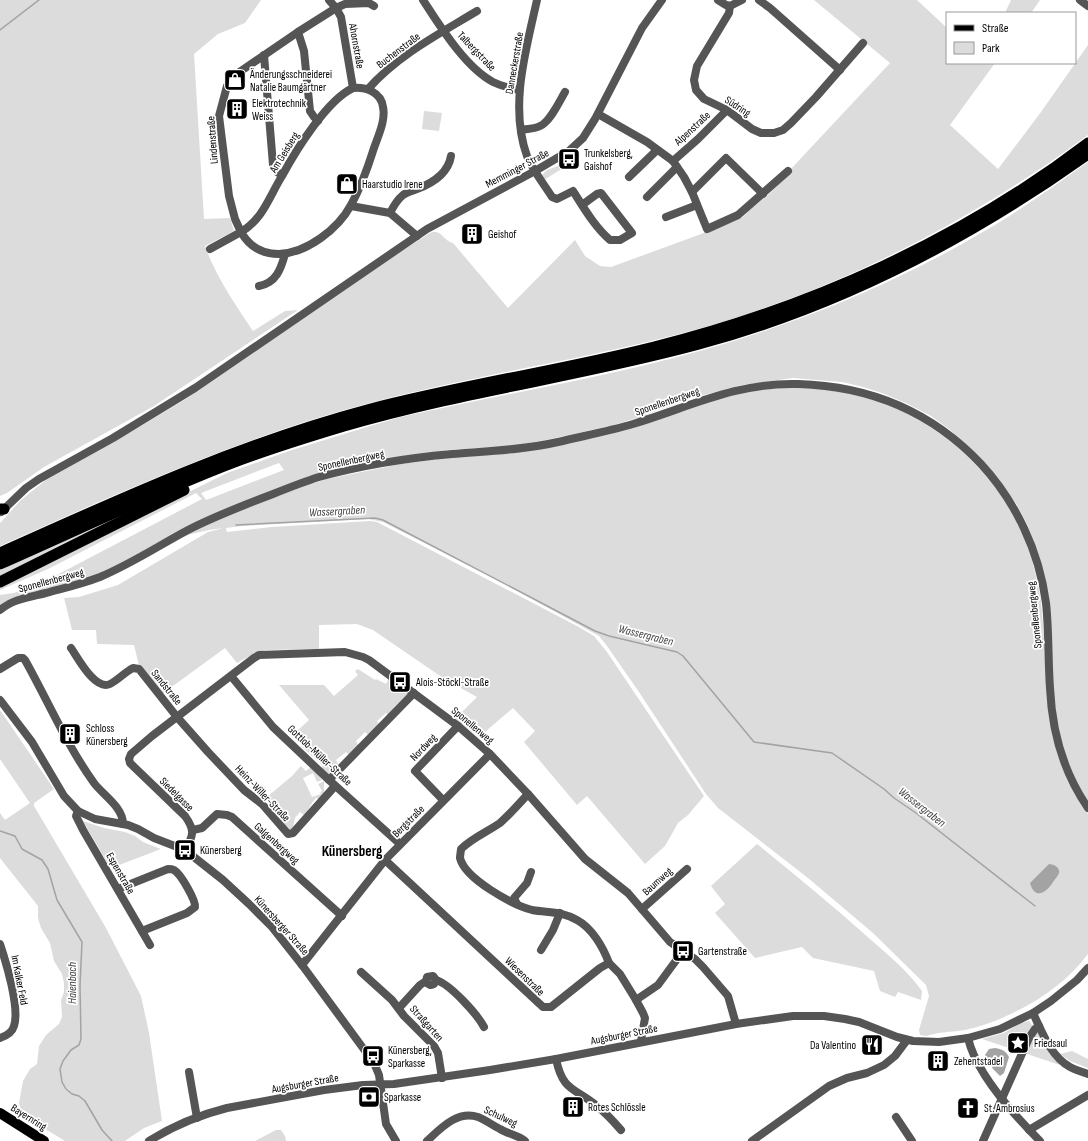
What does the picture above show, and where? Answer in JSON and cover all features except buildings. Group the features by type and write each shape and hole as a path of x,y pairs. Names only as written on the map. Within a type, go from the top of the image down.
{"highway":[{"path":"0,553 154,484 250,447 303,429 366,410 410,399 657,346 739,323 815,295 871,271 953,230 1033,182 1088,143"},
{"path":"0,564 227,465 300,440 372,418 634,361 718,339 775,320 874,280 945,244 988,221 1042,187 1088,154"},
{"path":"0,582 174,495 227,465"}],"main road":[{"name":"Bayernring","path":"0,1113 44,1141"}],"street":[{"name":"Ahornstraße","path":"328,0 336,8 341,17 353,88"},
{"name":"Talbergstraße","path":"424,0 444,31 467,60 485,77 500,85 519,90"},
{"name":"Danneckerstraße","path":"537,0 519,90 521,130 528,157 535,171 552,197 557,198 573,191 582,205"},
{"name":"Memminger Straße","path":"1,510 26,488 39,479 171,404 417,236 451,215 563,155 586,134 598,114 642,28 662,0"},
{"path":"718,0 730,6 742,0"},
{"path":"759,0 840,70"},
{"path":"1080,0 1088,6"},
{"path":"336,8 345,4 369,3 374,6"},
{"name":"Südring","path":"730,6 729,13 697,66 694,80 696,90 704,99 727,110 752,129 761,133 778,132 792,123 863,43"},
{"name":"Lindenstraße","path":"241,232 235,219 229,196 219,116 227,86 238,73 336,8"},
{"name":"Talbergstraße","path":"444,31 477,11"},
{"name":"Buchenstraße","path":"368,89 379,77 404,56 444,31"},
{"path":"298,32 304,51 310,111 314,118 318,121"},
{"path":"264,55 273,165 277,172 282,175"},
{"path":"241,232 247,242 259,250 274,254 285,254 309,246 322,238 351,206 372,155 384,114 381,100 375,94 368,89 353,88"},
{"name":"Am Geisberg","path":"210,249 252,225 260,216 282,175 318,121 339,96 353,88"},
{"path":"521,130 540,126 544,123 549,118 565,92"},
{"name":"Alpenstraße","path":"647,197 675,164 727,110"},
{"name":"Alpenstraße","path":"598,114 647,142 675,164 692,192 707,229 738,215 788,171"},
{"path":"629,177 657,150"},
{"path":"390,213 400,198 404,195 427,185 444,173 450,163 450,156"},
{"path":"692,192 726,158 763,194"},
{"path":"601,193 632,233 620,240 610,240 599,231 582,205 597,194 601,193"},
{"path":"666,217 697,205"},
{"path":"351,206 390,213 417,236"},
{"path":"259,286 268,284 276,277 285,254"},
{"name":"Sponellenbergweg","path":"0,610 14,601 76,586 100,577 199,525 258,500 322,476 401,460 545,445 634,424 701,400 743,388 778,384 846,388 882,398 914,412 933,423 951,436 979,462 1011,504 1033,550 1043,584 1049,637 1051,698 1058,746 1070,778 1088,808"},
{"name":"Sandstraße","path":"71,648 92,679 100,684 111,684 131,669 136,668 177,717"},
{"name":"Sponellenweg","path":"129,760 131,754 259,655 350,652 370,660 458,726 490,754 528,794 585,859 628,894 667,939 695,959 730,1000 736,1024"},
{"path":"0,669 18,658 23,658 65,738 94,784 120,812 122,815 123,824"},
{"name":"Gottlob-Müller-Straße","path":"231,676 273,727 332,783 400,844"},
{"path":"332,783 414,693"},
{"name":"Künersberger Straße","path":"0,700 32,742 64,796 78,811 95,819 123,824 138,829 157,840 185,850 223,880 272,927 369,1056 379,1075 386,1124 396,1141"},
{"name":"Heinz-Willer-Straße","path":"177,717 244,790 262,804 288,834 293,833 332,783"},
{"name":"Nordweg","path":"443,800 414,771 458,726"},
{"name":"Bergstraße","path":"302,965 385,860 490,754"},
{"name":"Siedelgasse","path":"129,760 130,763 185,816 193,830"},
{"path":"528,794 499,823 467,843 461,849 460,857 471,874 489,889 532,910 560,913 578,920 591,932 603,950 609,963 620,974 645,1018 641,1041"},
{"name":"Espenstraße","path":"78,811 76,815 77,818 150,945"},
{"name":"Galgenbergweg","path":"193,830 202,828 217,814 232,817 342,916"},
{"path":"185,850 190,841 193,830"},
{"name":"Wiesenstraße","path":"385,860 491,957 534,1000 544,1007 551,1007 600,968 609,963"},
{"path":"118,889 168,869 176,871 188,889 196,905 193,909 142,931"},
{"name":"Baumweg","path":"642,909 687,869"},
{"path":"517,904 514,898 527,883 531,872"},
{"path":"541,950 553,930 560,913"},
{"name":"Im Kalker Feld","path":"0,944 10,976 14,998 15,1018 14,1027 11,1031 0,1038"},
{"path":"636,1000 658,985 683,951"},
{"name":"Augsburger Straße","path":"149,1141 162,1133 197,1118 227,1108 324,1090 442,1078 556,1059 641,1041 736,1024 793,1016 824,1016 859,1022 906,1040 927,1042 968,1038 1000,1029 1033,1013 1051,1001 1077,980 1088,968"},
{"name":"Straßgarten","path":"361,972 399,1008 404,1016 432,1043 436,1049 442,1078"},
{"name":"Straßgarten","path":"399,1008 420,985 426,981 431,985 434,984 436,980 442,982 457,995 476,1015 484,1027"},
{"path":"1033,1013 1050,1047 1058,1057 1070,1067 1088,1074"},
{"path":"983,1141 1029,1038 1039,1026"},
{"path":"968,1038 970,1047 976,1058 1002,1099 1040,1141"},
{"path":"752,1141 829,1086 847,1078 873,1071 884,1065 896,1056 906,1040"},
{"path":"556,1059 560,1074 566,1084 598,1106 621,1130"},
{"path":"189,1072 197,1118"},
{"path":"1029,1130 1088,1095"},
{"name":"Schulweg","path":"427,1141 452,1120 463,1116 474,1116 485,1120 503,1131 516,1135 525,1141"},
{"path":"896,1117 912,1141"}],"green space":[{"path":"0,0 261,0 245,23 218,34 194,54 204,219 230,218 234,231 205,246 220,279 253,331 285,311 298,310 154,406 44,467 7,493 0,496"},
{"path":"814,0 917,0 946,27 946,64 994,64 950,125 998,169 1076,64 1088,45 1088,135 1042,168 945,227 844,277 791,298 738,317 683,333 603,352 442,385 362,405 315,419 269,434 178,468 0,546 0,523 20,501 47,479 143,425 189,397 398,253 430,233 437,232 453,243 508,308 575,240 585,256 600,266 611,267 743,217 760,199 765,198 790,173 790,170 890,63"},
{"path":"1011,0 1040,0 1032,12 1005,12"},
{"path":"424,111 442,113 439,131 422,129"},
{"path":"571,161 571,163 544,180 542,175 547,170"},
{"path":"1088,162 1088,803 1081,792 1065,758 1057,725 1041,566 1028,526 1017,505 1003,485 974,452 949,429 931,416 882,393 842,382 793,378 742,385 693,398 610,426 546,440 511,446 448,450 387,458 315,475 102,574 0,605 0,595 14,593 53,577 202,499 196,493 48,569 0,590 0,586 227,473 289,451 401,417 589,378 682,356 773,328 835,305 925,264 955,248 1011,215","holes":["279,463 284,470 206,500 201,493"]},
{"path":"781,388 823,389 847,392 877,401 906,413 932,428 957,447 980,469 999,493 1016,519 1030,554 1036,574 1041,601 1052,732 1057,754 1065,775 1075,796 1088,814 1088,954 1064,980 1049,992 1017,1011 982,1025 965,1030 926,1036 920,1035 919,1030 929,996 926,985 873,933 808,878 718,808 706,794 639,692 599,636 499,581 383,522 368,519 226,528 227,532 272,527 370,521 377,522 594,636 607,652 704,796 688,815 678,823 665,846 645,864 587,796 577,805 524,742 535,731 513,708 479,737 455,719 477,697 446,680 373,630 357,624 319,625 319,649 267,650 257,652 237,663 225,648 162,694 139,666 134,645 97,644 96,630 72,630 64,598 79,597 118,585 208,532 224,528 183,536 235,512 307,485 327,479 401,464 463,456 514,453 720,398 759,390"},
{"path":"133,510 0,579 0,570"},
{"path":"358,669 375,680 376,679 386,684 389,678 409,694 395,706 388,715 386,713 377,721 379,725 369,736 365,732 356,741 358,745 349,755 346,752 336,760 339,766 329,775 321,770 323,766 301,746 305,742 296,732 309,720 279,685 324,685 334,696 358,675 355,671"},
{"path":"0,710 54,789 34,803 34,806 106,928 141,996 149,1033 162,1121 144,1128 125,1141 65,1141 42,1127 21,1110 19,1103 23,1081 30,1069 37,1064 39,1046 46,1035 59,1024 62,1017 61,1000 64,992 64,983 62,974 54,961 50,943 41,928 38,918 38,906 0,858 0,813 5,820 30,803 0,759"},
{"path":"301,766 306,771 311,767 322,780 317,782 313,773 303,778 312,797 321,794 320,793 322,791 318,784 324,781 324,794 319,799 316,798 312,802 308,811 304,815 300,812 295,818 292,831 287,832 272,813 275,809 268,800 264,804 261,802 292,776"},
{"path":"83,821 104,828 125,832 135,836 143,842 161,849 114,867 112,863 108,864"},
{"path":"757,844 898,964 922,991 921,1000 898,992 895,997 880,991 874,971 813,958 802,947 755,958 715,913 725,904 711,886"},
{"path":"1029,1021 1060,1065 982,1039 1004,1033 1021,1023"},
{"path":"1072,1051 1088,1059 1088,1068 1070,1061 1060,1054"},
{"path":"276,1130 281,1130 286,1141 255,1141"}],"shaded area":[{"path":"1049,864 1057,867 1059,873 1048,889 1041,893 1035,892 1030,883"},
{"path":"995,1048 1004,1051 1009,1057 1004,1073 1000,1076 993,1069 985,1055 989,1049"}],"waterway":[{"path":"0,30 39,0"},
{"name":"Wassergraben","path":"236,525 375,518 383,520 595,631 609,636 677,652 683,656 754,742 832,753 916,813 1035,906"},
{"name":"Haienbach","path":"0,831 15,836 22,849 42,860 48,869 57,900 82,942 80,985 81,1039 79,1045 71,1050 63,1061 60,1069 62,1082 66,1089 85,1101 102,1130 112,1141"}],"place":[{"name":"Änderungsschneiderei Natalie Baumgärtner","path":"235,80"},
{"name":"Elektrotechnik Weiss","path":"237,109"},
{"name":"Trunkelsberg, Gaishof","path":"569,159"},
{"name":"Haarstudio Irene","path":"347,184"},
{"name":"Geishof","path":"472,234"},
{"name":"Alois-Stöckl-Straße","path":"400,682"},
{"name":"Schloss Künersberg","path":"70,734"},
{"name":"Künersberg","path":"185,850"},
{"name":"Gartenstraße","path":"683,951"},
{"name":"Friedsaul","path":"1018,1043"},
{"name":"Da Valentino","path":"872,1045"},
{"name":"Künersberg, Sparkasse","path":"373,1056"},
{"name":"Zehentstadel","path":"938,1061"},
{"name":"Sparkasse","path":"369,1097"},
{"name":"Rotes Schlössle","path":"573,1107"},
{"name":"St. Ambrosius","path":"968,1108"}],"district":[{"name":"Künersberg","path":"352,851"}]}
